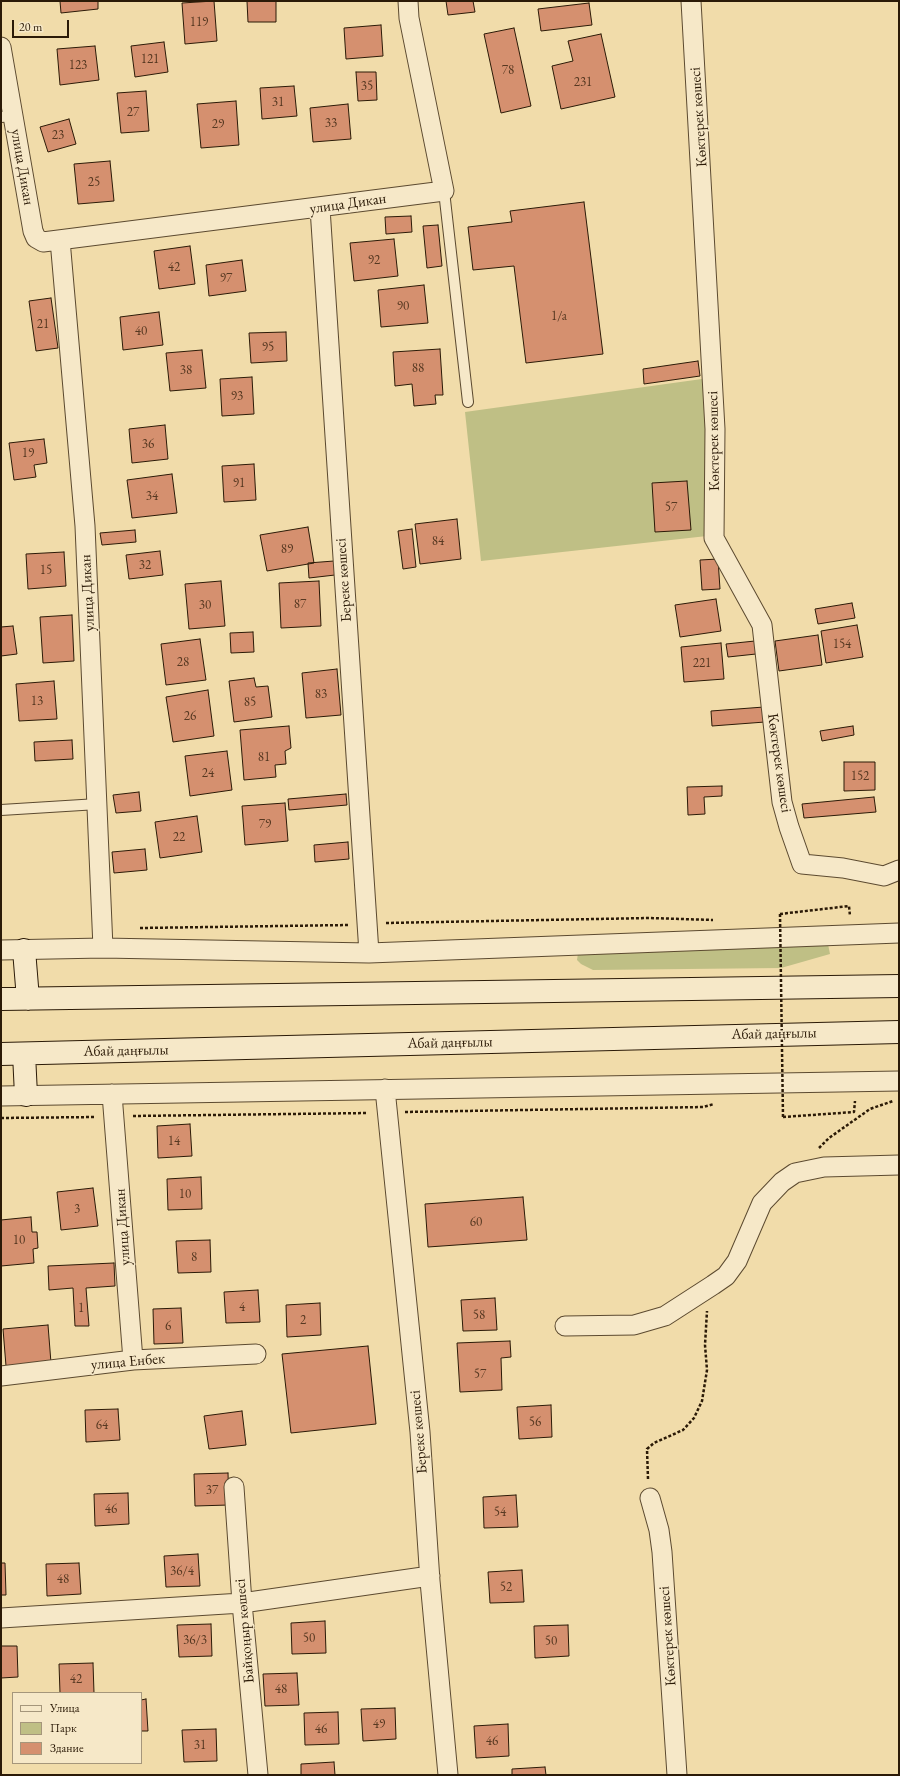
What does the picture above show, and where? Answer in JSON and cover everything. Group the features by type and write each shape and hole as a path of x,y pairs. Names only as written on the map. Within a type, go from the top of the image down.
{"main road":[{"path":"24,950 28,999"},
{"path":"1,999 899,986"},
{"name":"Абай даңғылы","path":"1,1054 899,1032"},
{"path":"24,1054 26,1095"}],"street":[{"path":"408,1 409,18 444,191"},
{"name":"Көктерек көшесі","path":"692,1 716,429 714,538 762,625 782,802 802,864 843,868 884,876 899,870"},
{"name":"улица Дикан","path":"1,47 7,116 33,231 36,238 43,242 320,208 444,191"},
{"name":"Береке көшесі","path":"320,208 369,953"},
{"name":"улица Дикан","path":"60,240 85,526 103,948"},
{"path":"1,950 103,948 369,953 899,933"},
{"path":"1,1096 899,1081"},
{"name":"Береке көшесі","path":"384,1089 420,1432 430,1576 448,1775"},
{"name":"улица Дикан","path":"112,1094 133,1360"},
{"path":"565,1326 634,1325 665,1316 713,1285 726,1276 737,1261 762,1203 782,1182 795,1173 824,1167 899,1165"},
{"name":"улица Енбек","path":"1,1376 133,1360 256,1354"},
{"name":"Байқоңыр көшесі","path":"234,1487 242,1603 258,1775"},
{"name":"Көктерек көшесі","path":"650,1498 659,1530 662,1552 677,1775"},
{"path":"1,1618 242,1603 430,1576"}],"lane":[{"path":"444,191 468,402"},
{"path":"1,810 98,804"}],"path":[{"path":"849,906 780,914 783,1117 854,1112"},
{"path":"134,928 590,920"},
{"path":"779,1096 786,1096"},
{"path":"795,1173 829,1138 870,1109 882,1104 899,1100"},
{"path":"1,1118 703,1107 718,1104"},
{"path":"650,1498 646,1459 647,1450 654,1443 683,1430 694,1418 702,1401 707,1370 705,1345 708,1309 713,1285"}],"green space":[{"path":"709,378 707,536 481,561 465,412"},
{"path":"828,944 830,954 781,968 593,970 581,964 577,960 578,953"}],"building":[{"path":"60,1 98,1 98,9 61,13"},
{"path":"214,1 217,41 185,44 182,3"},
{"path":"247,1 276,1 276,22 248,22"},
{"path":"446,1 473,1 475,12 448,15"},
{"path":"589,3 592,25 541,31 538,9"},
{"path":"381,25 383,56 346,59 344,28"},
{"path":"514,28 531,106 501,113 484,34"},
{"path":"601,34 615,97 561,109 552,66 573,61 568,41"},
{"path":"164,42 168,72 135,77 131,46"},
{"path":"95,46 99,80 60,85 57,49"},
{"path":"356,72 376,72 377,100 358,101"},
{"path":"294,86 297,116 262,119 260,88"},
{"path":"146,91 149,131 121,133 117,93"},
{"path":"236,101 239,145 201,148 197,104"},
{"path":"348,104 351,139 313,142 310,108"},
{"path":"69,119 76,144 48,152 40,127"},
{"path":"110,161 114,201 78,204 74,164"},
{"path":"584,202 603,354 526,363 514,266 473,270 468,227 512,222 510,211"},
{"path":"411,216 412,232 386,234 385,217"},
{"path":"438,225 442,266 427,268 423,226"},
{"path":"394,239 398,276 354,281 350,243"},
{"path":"190,246 195,284 159,289 154,251"},
{"path":"242,260 246,291 209,296 206,265"},
{"path":"424,285 428,323 381,327 378,290"},
{"path":"51,298 58,348 36,351 29,301"},
{"path":"159,312 163,345 123,350 120,317"},
{"path":"286,332 287,361 251,363 249,333"},
{"path":"440,349 443,395 435,395 436,404 414,406 412,384 395,386 393,352"},
{"path":"202,350 206,388 170,391 166,353"},
{"path":"698,361 700,376 644,384 643,369"},
{"path":"252,377 254,414 222,416 220,379"},
{"path":"165,425 168,459 132,463 129,429"},
{"path":"44,439 47,463 34,465 36,477 14,480 9,443"},
{"path":"254,464 256,500 224,502 222,466"},
{"path":"172,474 177,513 132,518 127,480"},
{"path":"687,481 691,530 655,532 652,483"},
{"path":"457,519 461,559 420,564 415,524"},
{"path":"308,527 314,563 267,571 260,535"},
{"path":"412,529 416,567 403,569 398,531"},
{"path":"135,530 136,542 102,545 100,533"},
{"path":"160,551 163,575 129,579 126,555"},
{"path":"64,552 66,586 28,589 26,554"},
{"path":"718,559 720,589 702,590 700,560"},
{"path":"334,561 335,575 309,578 308,563"},
{"path":"221,581 225,626 189,629 185,584"},
{"path":"319,581 321,626 281,628 279,583"},
{"path":"716,599 721,631 680,637 675,605"},
{"path":"852,603 855,618 818,624 815,609"},
{"path":"72,615 74,661 43,663 40,617"},
{"path":"857,625 863,657 826,663 821,631"},
{"path":"13,626 17,654 1,656 1,627"},
{"path":"253,632 254,652 231,653 230,633"},
{"path":"818,635 822,665 779,671 775,641"},
{"path":"200,639 206,680 166,685 161,644"},
{"path":"755,641 756,654 728,657 726,644"},
{"path":"721,643 724,679 684,682 681,647"},
{"path":"337,669 341,715 306,718 302,673"},
{"path":"254,678 256,687 268,686 272,717 234,722 229,681"},
{"path":"54,681 57,719 19,721 16,684"},
{"path":"208,690 214,736 173,742 166,697"},
{"path":"764,707 765,722 712,726 711,711"},
{"path":"289,726 291,748 285,751 286,764 275,765 276,777 244,780 240,730"},
{"path":"853,726 854,735 822,741 820,731"},
{"path":"72,740 73,759 35,761 34,742"},
{"path":"227,751 232,790 190,796 185,756"},
{"path":"844,762 875,762 875,790 844,791"},
{"path":"722,786 722,796 704,797 705,814 688,815 687,787"},
{"path":"139,792 141,811 116,813 113,795"},
{"path":"346,794 347,805 289,810 288,799"},
{"path":"874,797 876,812 804,818 802,804"},
{"path":"285,803 288,841 245,845 242,806"},
{"path":"197,816 202,852 160,858 155,822"},
{"path":"348,842 349,859 315,862 314,845"},
{"path":"145,849 147,870 114,873 112,852"},
{"path":"190,1124 192,1156 158,1158 157,1126"},
{"path":"201,1177 202,1209 168,1210 167,1179"},
{"path":"93,1188 98,1226 61,1230 57,1192"},
{"path":"523,1197 527,1240 428,1247 425,1204"},
{"path":"31,1217 32,1232 37,1232 38,1248 33,1249 34,1263 1,1266 1,1220"},
{"path":"210,1240 211,1272 178,1273 176,1241"},
{"path":"114,1263 115,1286 86,1288 89,1326 75,1326 73,1288 49,1290 48,1266"},
{"path":"258,1290 260,1322 226,1323 224,1292"},
{"path":"495,1298 497,1330 463,1331 461,1300"},
{"path":"320,1303 321,1335 287,1337 286,1305"},
{"path":"181,1308 183,1343 154,1344 153,1309"},
{"path":"48,1325 51,1363 6,1366 3,1329"},
{"path":"510,1341 511,1357 501,1358 502,1390 460,1392 457,1343"},
{"path":"368,1346 376,1424 291,1433 282,1354"},
{"path":"551,1405 552,1437 519,1439 517,1407"},
{"path":"118,1409 120,1440 86,1442 85,1410"},
{"path":"242,1411 246,1445 209,1449 204,1416"},
{"path":"228,1473 229,1505 195,1506 194,1474"},
{"path":"128,1493 129,1524 95,1526 94,1494"},
{"path":"516,1495 518,1527 484,1528 483,1497"},
{"path":"198,1554 200,1586 166,1587 164,1556"},
{"path":"1,1563 5,1563 6,1595 1,1595"},
{"path":"79,1563 81,1594 47,1596 46,1564"},
{"path":"522,1570 524,1602 490,1603 488,1572"},
{"path":"325,1621 326,1653 292,1654 291,1623"},
{"path":"211,1624 212,1656 179,1657 177,1625"},
{"path":"568,1625 569,1656 535,1658 534,1626"},
{"path":"1,1646 17,1646 18,1677 1,1678"},
{"path":"93,1663 94,1692 60,1692 59,1664"},
{"path":"297,1673 299,1705 265,1706 263,1674"},
{"path":"146,1699 148,1731 142,1731 142,1700"},
{"path":"395,1708 396,1739 363,1741 361,1709"},
{"path":"338,1712 339,1744 305,1745 304,1713"},
{"path":"508,1724 509,1756 476,1758 474,1726"},
{"path":"216,1729 217,1761 184,1762 182,1730"},
{"path":"334,1762 335,1775 301,1775 301,1764"},
{"path":"545,1767 546,1775 512,1775 512,1769"}]}
